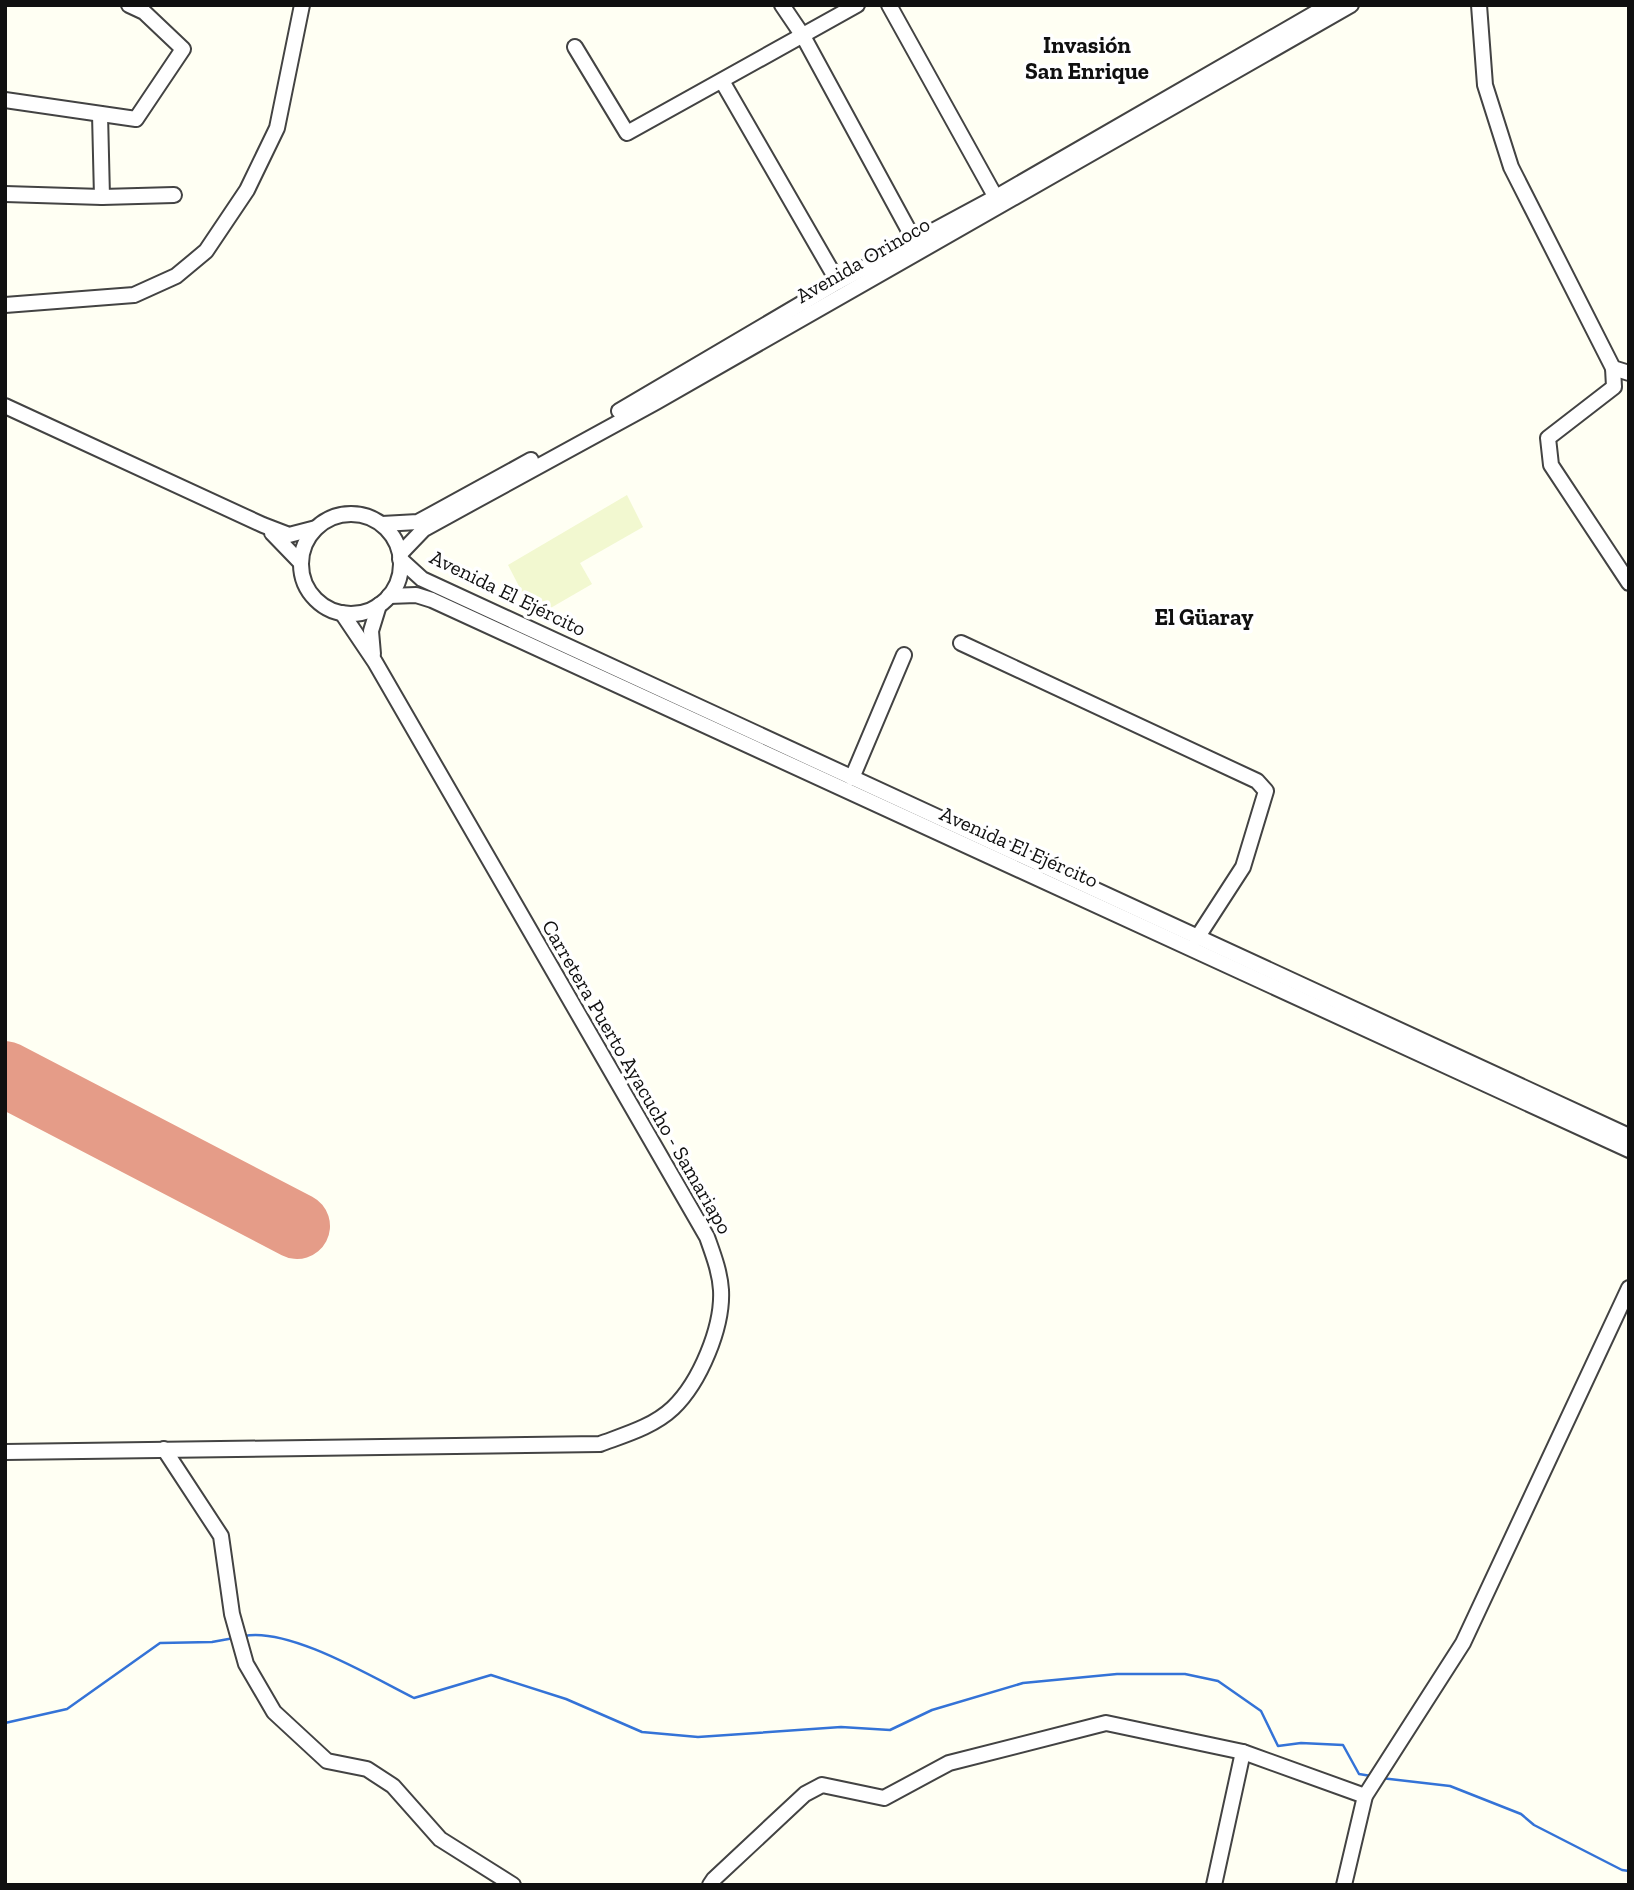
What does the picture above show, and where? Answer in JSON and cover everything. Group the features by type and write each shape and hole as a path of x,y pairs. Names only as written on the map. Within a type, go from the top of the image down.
{"street":[{"path":"5,100 136,119 183,49 144,12 129,5"},
{"path":"5,305 134,295 176,276 206,251 247,190 277,128 302,5"},
{"path":"782,5 803,36 914,240"},
{"path":"575,47 627,133 857,5"},
{"path":"889,5 998,202"},
{"name":"Avenida Orinoco","path":"400,557 424,529 656,402 1329,5"},
{"name":"Avenida Orinoco","path":"382,524 418,522 714,357 838,282 914,240 998,202 1351,5"},
{"path":"1479,5 1486,85 1511,167 1613,369 1614,387 1548,438 1551,465 1629,583"},
{"path":"722,81 838,282"},
{"path":"100,114 102,197"},
{"path":"5,194 102,197 174,195"},
{"path":"1613,369 1629,373"},
{"path":"5,406 289,535 316,528 335,517 356,514 370,517 382,524 394,538 400,557 398,579 384,600 368,611 342,613 332,610 313,596 307,586 301,563 285,544 263,525"},
{"path":"301,563 305,544 316,528"},
{"name":"Avenida El Ejército","path":"400,557 422,579 1629,1136"},
{"name":"Avenida El Ejército","path":"384,600 416,595 443,605 1629,1150"},
{"name":"Carretera Puerto Ayacucho - Samariapo","path":"375,662 370,640 384,600"},
{"name":"Carretera Puerto Ayacucho - Samariapo","path":"5,1452 600,1444 638,1430 672,1409 693,1382 710,1352 721,1291 717,1265 707,1237 375,662 342,613"},
{"path":"961,643 1256,781 1266,791 1243,867 1197,938"},
{"path":"852,778 904,655"},
{"path":"1344,1885 1365,1796 1463,1643 1629,1288"},
{"path":"164,1449 221,1535 232,1614 246,1664 274,1712 327,1761 367,1769 393,1786 440,1839 513,1885"},
{"path":"710,1885 805,1794 822,1786 884,1798 948,1763 1106,1723 1242,1752 1365,1796"},
{"path":"1214,1885 1242,1752"}],"green space":[{"path":"627,495 643,527 580,563 592,584 535,617 508,565"}],"waterway":[{"path":"244,1636 263,1635 306,1646 414,1698 491,1675 566,1699 642,1732 698,1737 841,1727 890,1730 932,1710 1023,1683 1117,1674 1185,1674 1218,1681 1261,1711 1278,1746 1301,1743 1343,1745 1359,1774 1371,1776"},
{"path":"5,1723 67,1709 160,1643 212,1642 234,1638"},
{"path":"1381,1778 1450,1786 1521,1814 1534,1825 1622,1870 1629,1871"}],"runway":[{"path":"5,1074 297,1226"}],"district":[{"name":"Invasión San Enrique","path":"1087,58"},
{"name":"El Güaray","path":"1204,617"}]}
